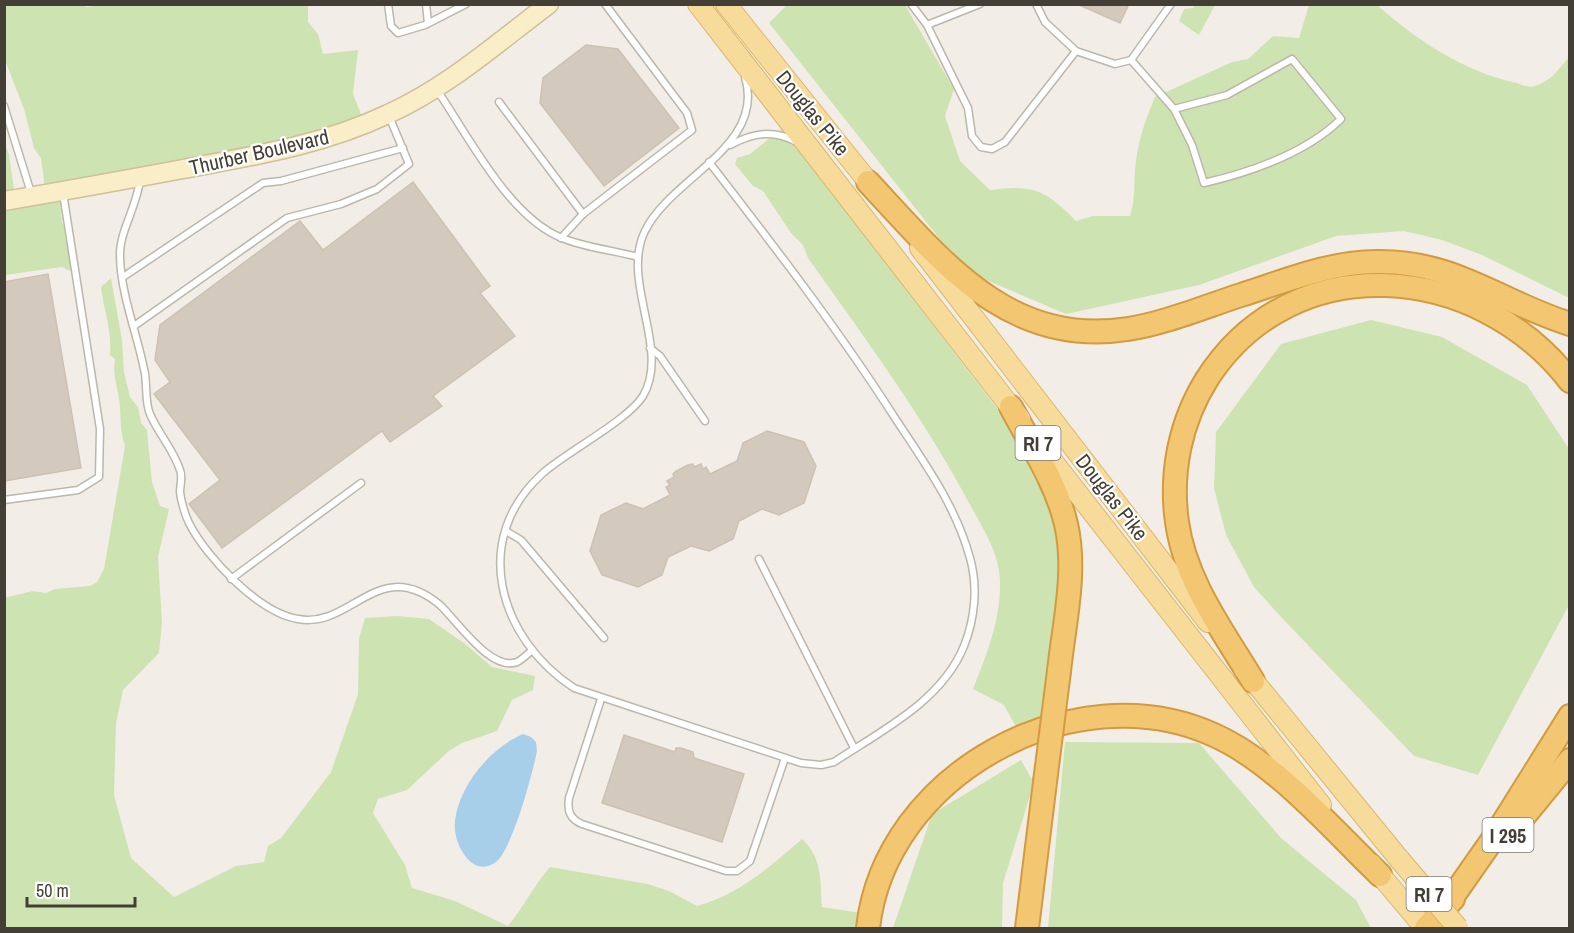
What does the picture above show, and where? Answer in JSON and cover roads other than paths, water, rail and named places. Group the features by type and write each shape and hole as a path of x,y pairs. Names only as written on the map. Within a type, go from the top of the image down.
{"highway":[{"path":"868,182 963,281 1009,311 1055,327 1095,332 1141,327 1314,272 1374,262 1413,264 1453,273 1569,324"},
{"path":"1253,681 1192,576 1181,541 1175,502 1177,462 1186,424 1202,388 1238,341 1269,317 1320,293 1357,285 1411,286 1446,294 1500,320 1535,345 1569,381"},
{"path":"1011,407 1052,484 1066,525 1070,568 1027,928"},
{"path":"1444,909 1493,839 1569,716"},
{"path":"868,928 872,898 887,857 912,818 941,787 978,760 1022,737 1055,726 1104,718 1143,718 1181,723 1212,734 1240,748 1279,779 1381,877"},
{"name":"I 295","path":"1426,928 1569,760"}],"main road":[{"name":"Douglas Pike","path":"698,4 1266,737 1426,928"},
{"name":"Douglas Pike","path":"726,4 868,182 1253,681 1458,928"}],"street":[{"name":"Thurber Boulevard","path":"4,201 283,150 326,139 389,114 436,89 504,41 549,4"}],"lane":[{"path":"388,4 391,26 398,33 428,23 462,6"},
{"path":"426,4 428,23"},
{"path":"561,238 583,214 692,130 687,113 605,4"},
{"path":"911,4 927,25 968,108 972,136 976,142 987,149 997,148 1005,142 1076,51"},
{"path":"927,25 980,4"},
{"path":"1036,4 1045,22 1076,51 1115,64 1131,60 1170,4"},
{"path":"709,162 853,353 936,481 958,525 970,557 975,583 974,608 965,645 952,669 925,699 834,762 821,765 807,765 601,699 567,683 532,650 515,624 503,596 501,565 506,531 519,501 533,482 638,402 650,377 650,348 638,257 642,237 653,216 709,162 727,146 746,117 750,104 745,76 734,51"},
{"path":"1131,60 1174,109 1192,145 1204,183 1230,177 1288,154 1341,119 1292,59 1227,96 1174,109"},
{"path":"436,89 513,199 533,223 561,238 638,257"},
{"path":"499,102 583,214"},
{"path":"4,106 32,196"},
{"path":"134,326 287,218 341,204 377,189 409,164 389,114"},
{"path":"727,146 750,136 772,133 789,138 816,154"},
{"path":"123,277 263,183 281,181 403,148"},
{"path":"141,177 138,200 122,243 123,277 145,374 149,412 182,472 180,494 189,523 231,579 265,607 298,620 326,616 379,591 410,588 430,597 440,605 495,660 517,662 532,650"},
{"path":"4,500 78,490 99,477 100,429 63,191"},
{"path":"650,348 660,356 705,421"},
{"path":"231,579 361,483"},
{"path":"506,531 521,540 604,638"},
{"path":"759,559 854,748"},
{"path":"601,699 569,798 568,808 573,818 582,824 726,871 738,871 750,861 785,758"}],"water":[{"path":"523,734 536,742 537,751 521,810 502,855 496,862 487,866 479,866 465,856 460,848 455,830 458,808 470,782 488,758 511,740"}]}
